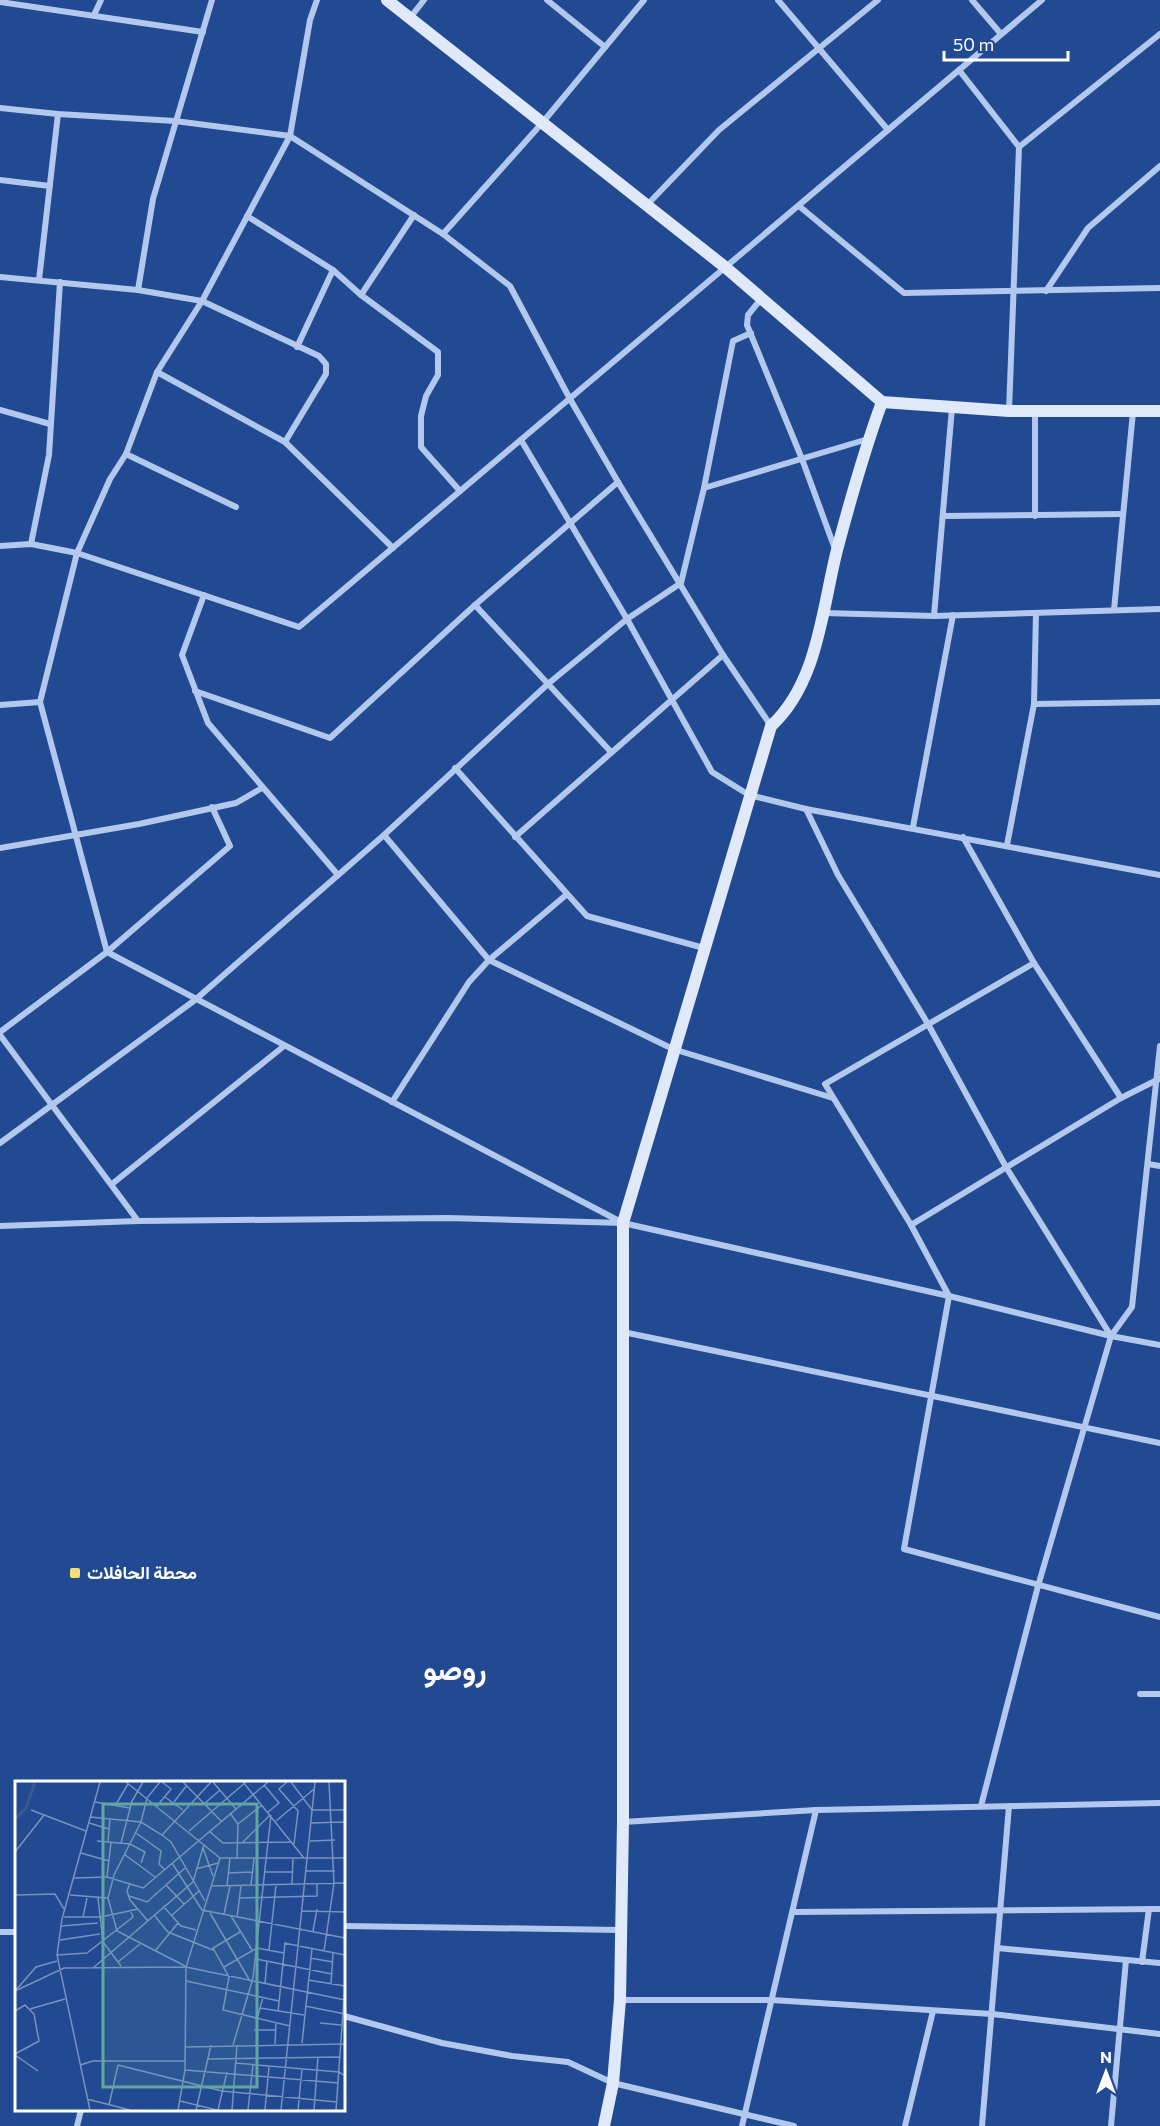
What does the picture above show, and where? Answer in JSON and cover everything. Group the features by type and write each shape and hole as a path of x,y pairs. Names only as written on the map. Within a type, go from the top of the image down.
{"street":[{"path":"94,15 101,0"},
{"path":"138,290 153,199 212,0"},
{"path":"317,0 310,20 290,136 202,301 157,372 126,454 110,479 77,553 40,702 107,952 622,1223"},
{"path":"387,0 726,267 882,402 1009,411 1160,411"},
{"path":"410,18 424,0"},
{"path":"547,0 605,47"},
{"path":"443,234 543,123 644,0"},
{"path":"778,0 888,130"},
{"path":"647,205 719,130 878,0"},
{"path":"972,0 1001,34"},
{"path":"0,546 32,544 77,553 299,627 1042,0"},
{"path":"0,2 203,32"},
{"path":"1019,147 1160,33"},
{"path":"959,70 1019,147 1009,411"},
{"path":"0,108 175,121 290,136 443,234 510,286 570,399 618,482 723,655 771,726"},
{"path":"39,280 58,114"},
{"path":"1046,291 1088,228 1160,166"},
{"path":"0,180 50,186"},
{"path":"798,206 904,293 1160,288"},
{"path":"361,295 414,215"},
{"path":"247,216 333,270 361,295 438,352 438,375 426,396 422,416 422,447 460,491"},
{"path":"297,347 333,270"},
{"path":"0,277 138,290 202,301 319,356 327,369 285,442"},
{"path":"32,544 48,465 60,282"},
{"path":"761,298 748,315 747,325 802,459 836,552"},
{"path":"0,1143 195,1000 384,835 549,683 627,619 681,583 704,488 733,341 751,333"},
{"path":"157,372 285,442 393,548"},
{"path":"604,2126 613,2082 620,2000 623,1822 622,1223 771,726 788,711 798,694 824,614 836,552 869,438 882,402"},
{"path":"934,616 952,407"},
{"path":"0,410 50,424"},
{"path":"1035,411 1035,516"},
{"path":"1114,610 1121,514 1133,412"},
{"path":"704,488 869,438"},
{"path":"521,440 674,700 712,772 749,795 806,809 913,827 1160,875"},
{"path":"126,454 236,507"},
{"path":"195,691 330,738 618,482"},
{"path":"943,516 1121,514"},
{"path":"204,595 182,655 208,723 338,875"},
{"path":"476,606 611,752"},
{"path":"824,614 934,616 1160,609"},
{"path":"1007,845 1034,704 1036,614"},
{"path":"913,827 953,615"},
{"path":"515,837 723,655"},
{"path":"0,705 40,702"},
{"path":"1034,704 1160,702"},
{"path":"455,768 587,916 704,948"},
{"path":"0,848 236,803 262,788"},
{"path":"138,1221 0,1034 107,952 230,846 212,807"},
{"path":"806,809 838,874 928,1024 1006,1167 1111,1336"},
{"path":"384,835 489,960 673,1049 834,1098"},
{"path":"963,837 1034,963 1121,1098"},
{"path":"392,1102 469,982 489,960 566,895"},
{"path":"1034,963 825,1084 912,1225 949,1296 904,1549 1160,1617"},
{"path":"112,1184 284,1046"},
{"path":"981,1806 1038,1586 1111,1336 1132,1307 1160,1046"},
{"path":"912,1225 1121,1098 1158,1079"},
{"path":"1148,1164 1160,1166"},
{"path":"0,1226 138,1221 448,1218 622,1223 949,1296 1111,1336 1160,1345"},
{"path":"622,1332 1160,1443"},
{"path":"1140,1694 1160,1694"},
{"path":"623,1822 816,1810 1160,1803"},
{"path":"982,2126 1009,1806"},
{"path":"742,2126 816,1810"},
{"path":"1142,1962 1149,1909"},
{"path":"793,1912 1160,1909"},
{"path":"345,1926 621,1930"},
{"path":"997,1948 1160,1963"},
{"path":"1111,2126 1126,1960"},
{"path":"620,2000 772,2000 992,2014 1160,2034"},
{"path":"905,2126 933,2012"},
{"path":"345,2016 442,2043 512,2056 568,2062 613,2082 794,2126"},
{"path":"77,2126 81,2111"}],"place":[{"name":"محطة الحافلات","path":"75,1573"}],"district":[{"name":"روصو","path":"455,1670"}]}
